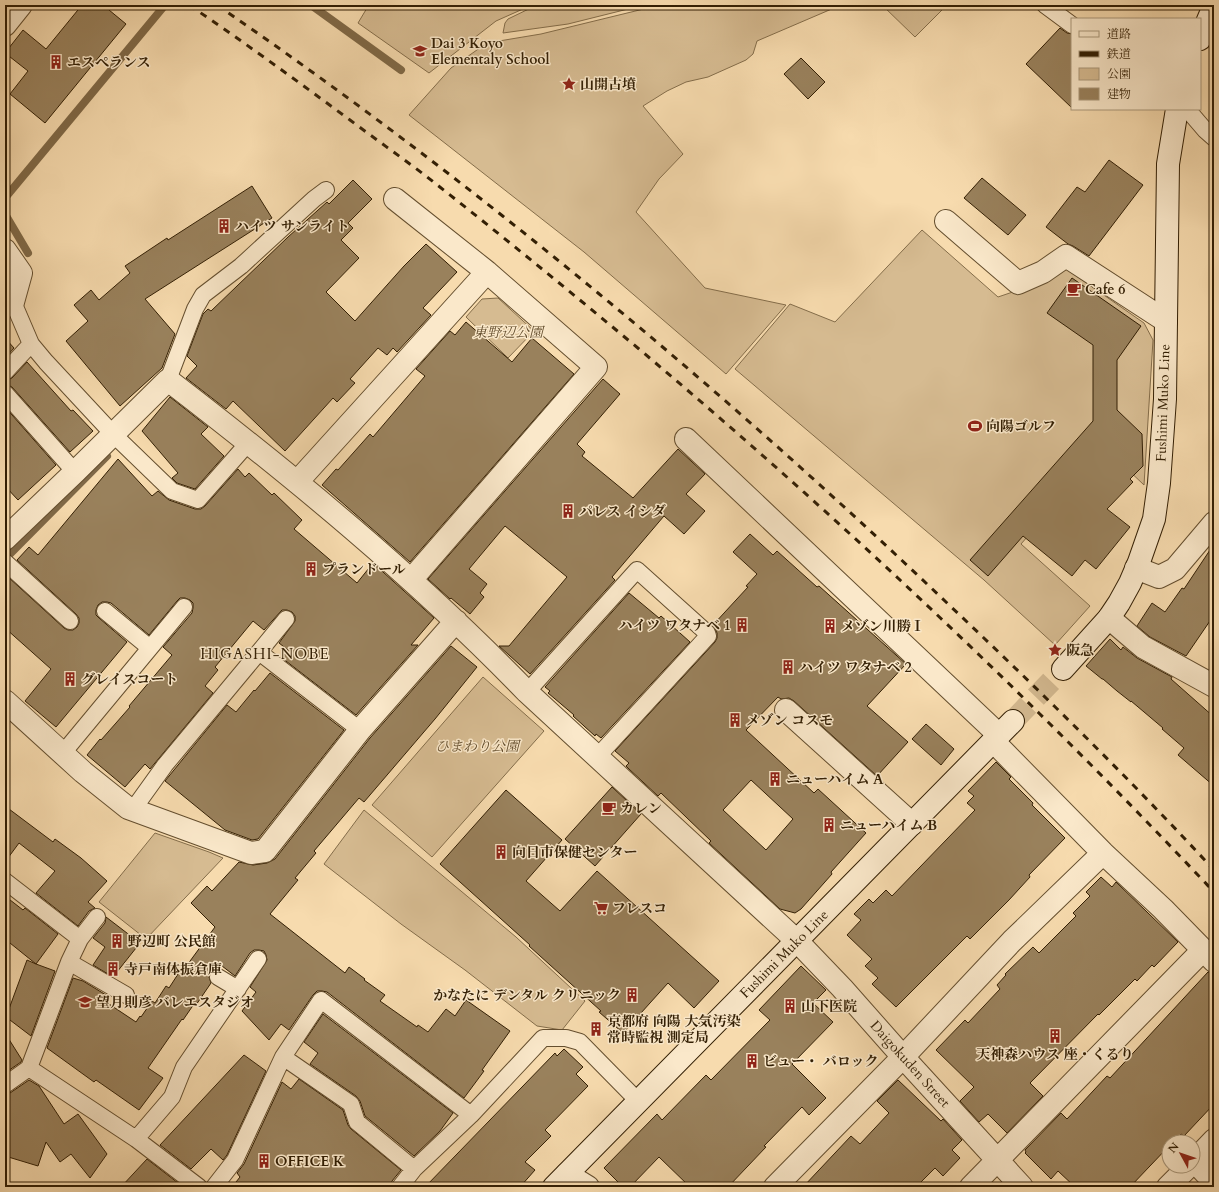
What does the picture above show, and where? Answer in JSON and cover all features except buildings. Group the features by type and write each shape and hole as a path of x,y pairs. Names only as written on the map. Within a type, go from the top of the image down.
{"street":[{"path":"5,25 21,5"},
{"path":"1201,37 1214,6"},
{"name":"Fushimi Muko Line","path":"1063,669 1108,618 1119,603 1136,568 1154,519 1159,483 1165,399 1168,164 1177,110"},
{"path":"395,199 487,272 596,368 411,580"},
{"path":"946,221 1018,283 1043,272 1066,256 1166,321"},
{"path":"5,250 21,273 9,301"},
{"path":"298,482 487,272"},
{"path":"5,538 75,472 168,380"},
{"name":"Daigokuden Street","path":"168,380 249,442 298,482 411,580 497,660 527,692 797,940 1022,1187"},
{"path":"686,439 1002,733 1103,853 1163,909 1209,956 997,1160 971,1187"},
{"path":"1136,568 1159,577 1175,569 1214,523"},
{"path":"1108,618 1143,647 1214,686"},
{"path":"5,701 83,772 132,810 251,853 265,851 360,730 456,622"},
{"path":"786,710 912,824"},
{"name":"Fushimi Muko Line","path":"560,1181 1002,733"},
{"path":"775,1187 903,1057 1012,941 1103,853"},
{"path":"1201,1154 1214,1140"},
{"path":"1201,1171 1214,1182"},
{"path":"1168,1187 1181,1174"},
{"path":"560,1181 588,1187"}],"lane":[{"path":"1045,5 1071,24"},
{"path":"1188,110 1214,138"},
{"path":"168,380 195,309 203,295 241,266 326,190"},
{"path":"9,301 31,344 46,362 113,434 172,492 198,500 249,442"},
{"path":"5,372 31,344"},
{"path":"5,393 75,472"},
{"path":"5,562 70,621"},
{"path":"527,692 637,570 643,575 707,633 708,636 598,756"},
{"path":"63,753 184,607"},
{"path":"105,610 150,648"},
{"path":"132,810 165,765 286,619"},
{"path":"259,652 360,730"},
{"path":"5,881 80,939"},
{"path":"5,1085 29,1068 69,962 80,939 97,917"},
{"path":"136,1139 172,1097 184,1068 258,959"},
{"path":"69,962 126,995"},
{"path":"218,977 238,989"},
{"path":"214,1187 235,1160 283,1057 321,1000 471,1115"},
{"path":"400,1187 414,1170 471,1115 543,1038 566,1038 580,1042 638,1101"},
{"path":"283,1057 351,1104 357,1122 414,1170"},
{"path":"29,1068 136,1139 199,1187"}],"green space":[{"path":"364,5 532,5 496,21 429,73 358,23 367,8"},
{"path":"537,5 644,5 568,24 503,33 505,23 508,19"},
{"path":"660,5 841,5 757,41 753,54 746,60 708,77 686,82 667,91 643,106 683,154 659,179 636,212 705,288 786,305 726,374 584,252 409,115 451,68 487,43 541,34"},
{"path":"882,5 947,5 915,37"},
{"name":"向陽ゴルフ","path":"922,230 998,297 1048,280 1062,266 1144,323 1153,340 1144,485 1105,448 1021,544 1090,606 1055,645 984,580 735,369 790,304 835,322"},
{"name":"東野辺公園","path":"498,298 534,331 508,358 466,317 482,299"},
{"name":"ひまわり公園","path":"483,677 544,731 432,857 372,805"},
{"path":"364,810 516,937 585,1001 562,1030 537,1026 324,864"},
{"path":"155,833 223,858 146,939 99,902"}],"waterway":[{"path":"5,198 165,5"},
{"path":"311,5 401,70"},
{"path":"5,214 28,253"},
{"path":"5,559 107,456"}],"tunnel":[{"path":"1013,721 1063,669"}],"railway":[{"path":"189,5 230,33 422,173 558,282 714,413 862,545 934,612 1076,750 1214,892"},
{"path":"217,5 313,73 502,215 594,289 684,365 860,522 980,635 1116,767 1214,870"}],"place":[{"name":"Dai 3 Koyo Elementaly School","path":"420,51"},
{"name":"エスぺランス","path":"56,62"},
{"name":"山開古墳","path":"569,84"},
{"name":"ハイツ サンライト","path":"224,226"},
{"name":"Cafe 6","path":"1074,289"},
{"name":"向陽ゴルフ","path":"975,426"},
{"name":"パレス イシダ","path":"568,511"},
{"name":"プランドール","path":"311,569"},
{"name":"ハイツ ワタナベ 1","path":"742,625"},
{"name":"メゾン川勝Ⅰ","path":"830,626"},
{"name":"阪急","path":"1055,650"},
{"name":"ハイツ ワタナベ 2","path":"788,667"},
{"name":"グレイスコート","path":"70,679"},
{"name":"メゾン コスモ","path":"735,720"},
{"name":"ニューハイム A","path":"775,779"},
{"name":"カレン","path":"609,808"},
{"name":"ニューハイム B","path":"829,825"},
{"name":"向日市保健センター","path":"501,852"},
{"name":"フレスコ","path":"601,908"},
{"name":"野辺町 公民館","path":"117,941"},
{"name":"寺戸南体振倉庫","path":"113,969"},
{"name":"かなたに デンタル クリニック","path":"632,995"},
{"name":"望月則彦 バレエスタジオ","path":"85,1002"},
{"name":"山下医院","path":"790,1006"},
{"name":"京都府 向陽 大気汚染 常時監視 測定局","path":"596,1029"},
{"name":"天神森ハウス 座・くるり","path":"1055,1036"},
{"name":"ビュー・ バロック","path":"752,1061"},
{"name":"OFFICE K","path":"264,1161"}],"district":[{"name":"HIGASHI-NOBE","path":"265,654"}]}
